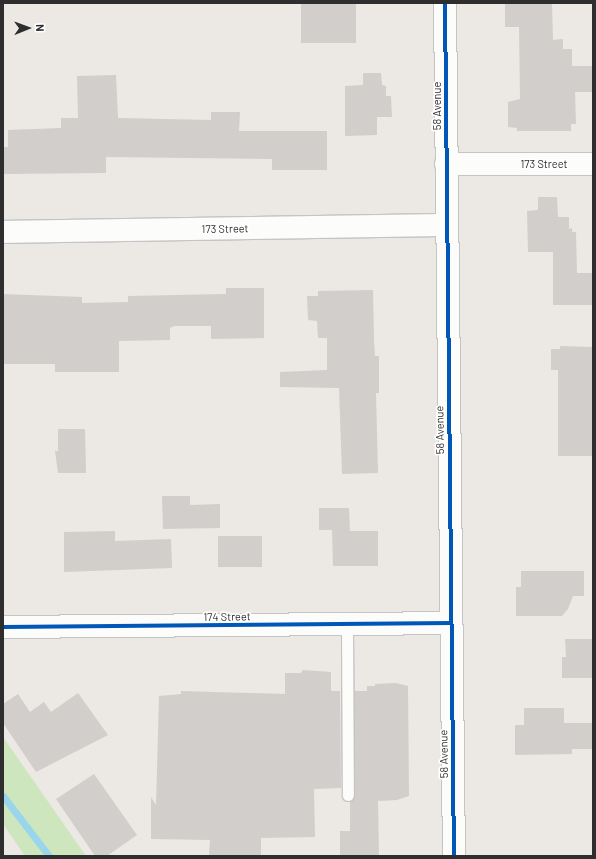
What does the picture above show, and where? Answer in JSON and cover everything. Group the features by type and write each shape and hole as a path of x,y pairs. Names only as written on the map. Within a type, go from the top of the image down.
{"street":[{"name":"58 Avenue","path":"445,3 454,856"},
{"name":"173 Street","path":"446,164 593,164"},
{"name":"173 Street","path":"3,232 447,225"},
{"name":"174 Street","path":"3,627 451,623"}],"lane":[{"path":"347,624 348,795"}],"green space":[{"path":"3,737 86,856 25,856 3,824"}],"building":[{"path":"301,3 356,3 356,43 301,43"},
{"path":"505,3 552,4 553,40 563,39 563,49 572,49 572,66 593,66 593,92 575,92 576,124 571,124 571,131 517,131 517,128 508,127 508,102 520,99 519,27 505,27"},
{"path":"363,73 381,73 382,85 386,86 386,96 391,96 392,117 377,117 377,135 345,136 345,86 363,85"},
{"path":"116,75 118,118 211,120 211,112 240,112 239,131 327,131 327,170 272,170 272,159 106,157 106,173 3,174 3,147 8,147 8,130 61,128 61,118 78,118 77,76"},
{"path":"538,197 557,197 558,217 569,217 569,229 572,228 572,232 576,232 577,273 593,273 593,305 553,305 553,252 528,252 527,211 538,210"},
{"path":"226,288 264,288 264,338 211,339 211,326 174,326 170,328 170,340 119,341 119,372 55,372 55,364 3,364 3,294 82,297 82,303 128,302 128,296 226,294"},
{"path":"373,290 375,356 379,356 379,393 376,393 378,473 342,474 339,388 280,387 280,372 327,370 327,338 318,338 317,321 308,320 307,296 318,296 318,291"},
{"path":"560,346 593,347 593,456 558,456 558,370 551,370 551,349 560,349"},
{"path":"58,429 85,429 86,473 58,473 55,451 58,451"},
{"path":"162,496 190,496 190,505 220,504 220,528 163,529"},
{"path":"319,508 349,508 350,531 378,531 378,566 333,566 332,530 319,530"},
{"path":"115,531 115,541 171,539 172,568 64,572 64,532"},
{"path":"218,536 262,536 262,567 218,567"},
{"path":"521,571 584,571 584,596 573,596 568,609 562,616 516,616 516,587 521,587"},
{"path":"565,639 593,639 593,678 562,678 562,657 566,657"},
{"path":"303,670 331,672 331,691 340,691 341,788 314,789 315,837 261,838 261,856 209,856 210,840 151,839 151,797 156,805 159,696 181,694 181,691 285,694 285,673 301,673"},
{"path":"396,683 408,686 409,796 397,800 378,801 379,856 340,856 340,831 350,831 350,801 355,795 354,691 367,691 367,686 375,686 375,684"},
{"path":"78,693 108,735 36,772 3,723 3,704 18,694 30,712 44,702 51,712"},
{"path":"524,708 564,708 564,723 593,723 593,749 572,749 572,754 515,755 515,725 524,725"},
{"path":"94,774 137,835 107,856 95,856 56,799"}],"waterway":[{"path":"3,796 49,856"}],"cycle path":[{"path":"445,3 454,856"},
{"path":"3,627 451,623"}]}
